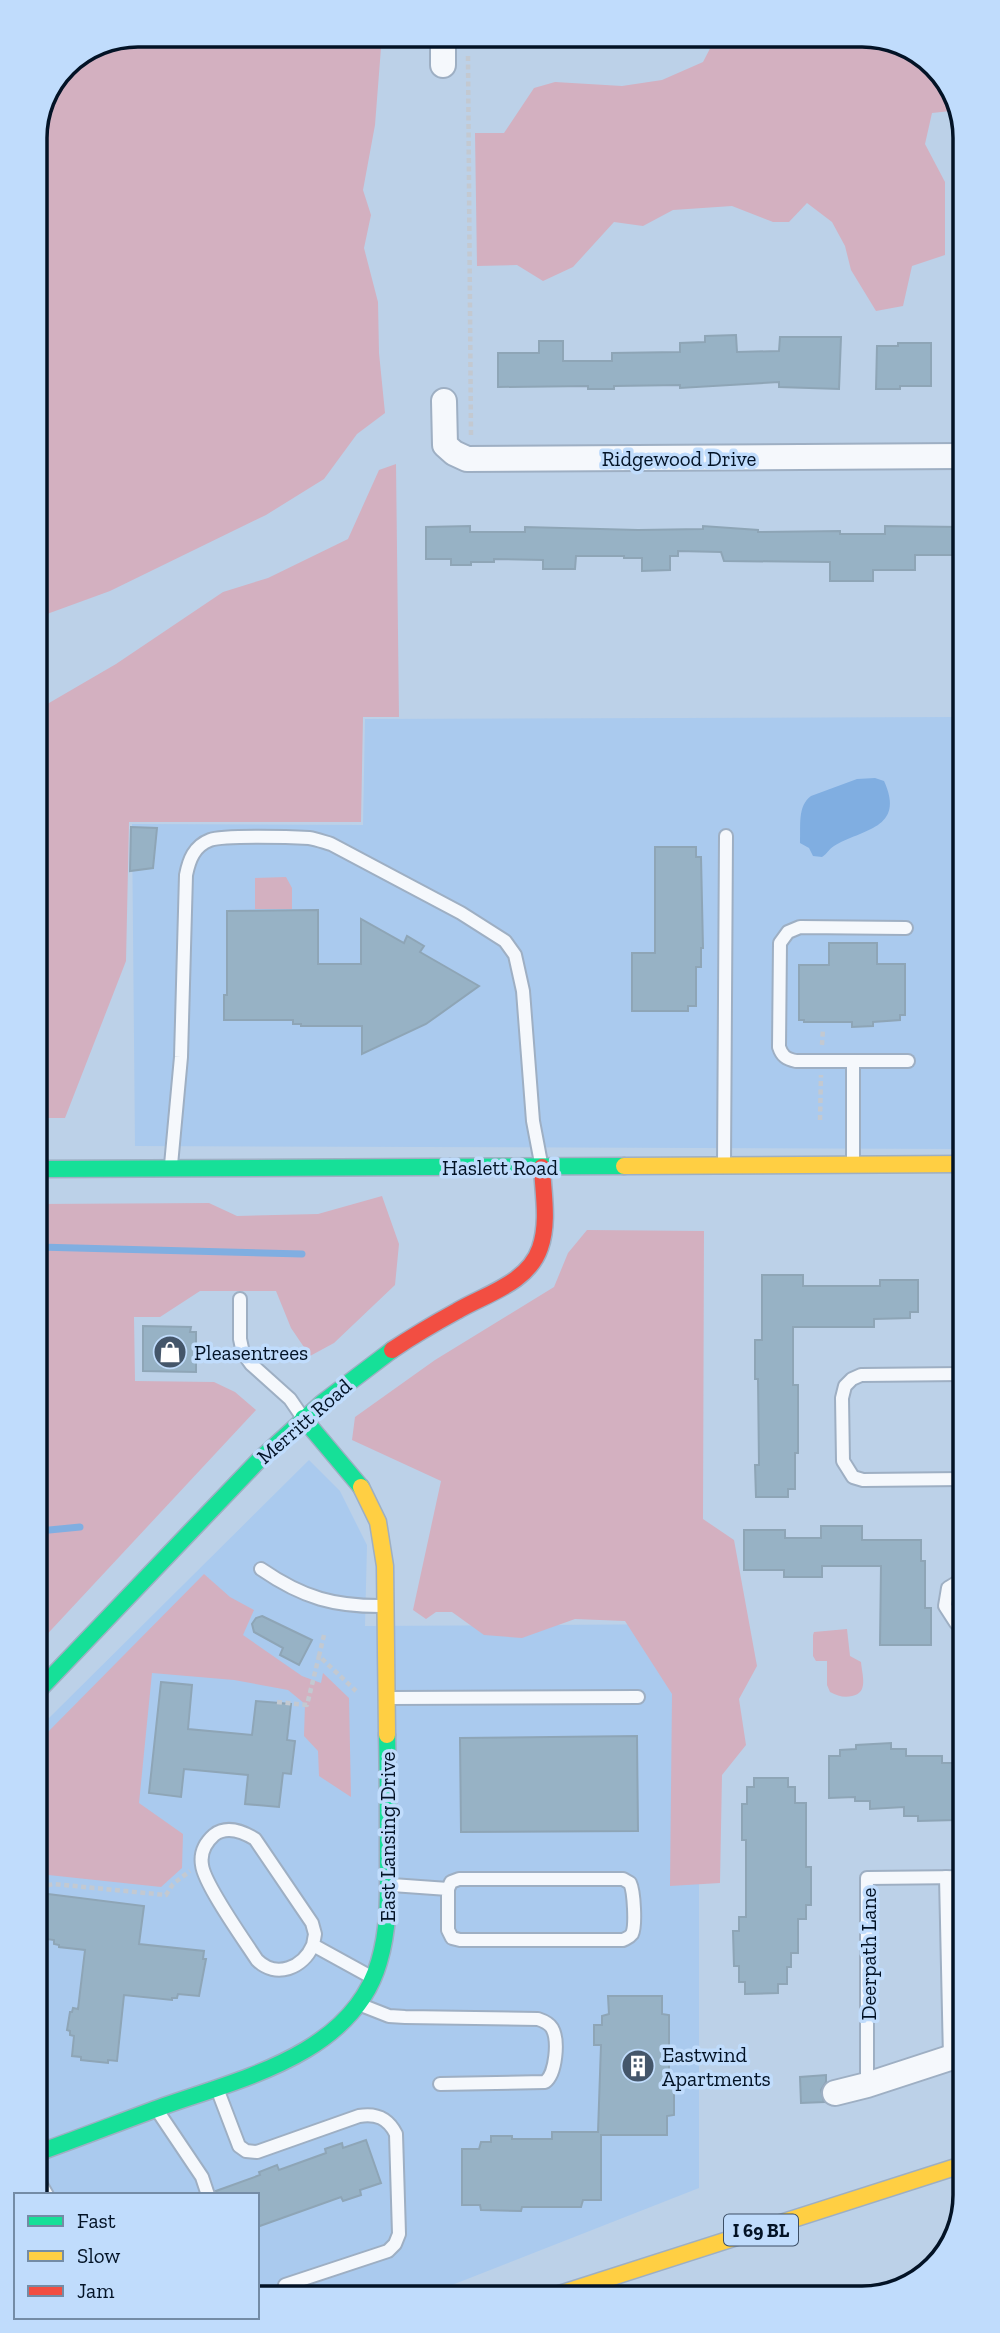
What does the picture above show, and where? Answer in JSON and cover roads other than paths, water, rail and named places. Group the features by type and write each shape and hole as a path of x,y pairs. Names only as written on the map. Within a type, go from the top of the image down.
{"street":[{"path":"443,47 443,65"},
{"name":"Ridgewood Drive","path":"444,401 445,445 454,453 471,459 953,456"},
{"name":"Haslett Road","path":"47,1169 953,1164"},
{"name":"Merritt Road","path":"47,1682 242,1475 303,1418 346,1383 408,1339 502,1288 527,1270 540,1251 545,1227 542,1167"},
{"name":"East Lansing Drive","path":"47,2147 216,2088 297,2054 334,2031 360,2004 373,1978 386,1936 388,1885 385,1558 374,1512 363,1490 303,1418"},
{"path":"835,2093 953,2056"},
{"name":"I 69 BL","path":"585,2286 953,2173"}],"lane":[{"path":"724,1165 726,836"},
{"path":"171,1169 181,1057 186,875 189,858 198,847 210,840 225,838 311,838 331,844 461,913 505,941 515,955 520,972 530,1056 533,1121 542,1167"},
{"path":"906,929 800,927 788,932 780,943 779,1047 787,1059 796,1061 908,1061"},
{"path":"853,1061 853,1164"},
{"path":"240,1299 240,1339 243,1353 251,1364 290,1399 303,1418"},
{"path":"953,1374 861,1375 845,1386 842,1410 843,1461 853,1477 863,1480 953,1479"},
{"path":"261,1569 287,1587 314,1598 356,1607 386,1606"},
{"path":"953,1585 948,1588 945,1606 953,1618"},
{"path":"386,1698 638,1697"},
{"path":"224,1830 241,1831 255,1839 312,1923 315,1934 313,1945 309,1955 300,1963 283,1971 272,1970 257,1960 204,1873 202,1853 206,1843 224,1830"},
{"path":"946,1877 953,1990"},
{"name":"Deerpath Lane","path":"867,2085 867,1878 953,1877"},
{"path":"459,1879 623,1879 630,1883 633,1890 633,1931 629,1937 622,1940 460,1940 452,1938 448,1930 448,1889 451,1882 459,1879"},
{"path":"388,1885 448,1889"},
{"path":"313,1945 373,1978"},
{"path":"360,2004 389,2016 538,2019 551,2027 554,2034 555,2068 551,2078 545,2082 440,2084"},
{"path":"216,2088 239,2146 246,2151 257,2152 370,2114 382,2117 396,2134 399,2234 395,2244 388,2251 285,2286"},
{"path":"156,2110 202,2177 207,2193"}],"waterway":[{"path":"47,1247 302,1254"},
{"path":"47,1530 80,1527"}],"place":[{"name":"Pleasentrees","path":"170,1352"},
{"name":"Eastwind Apartments","path":"638,2066"}]}
